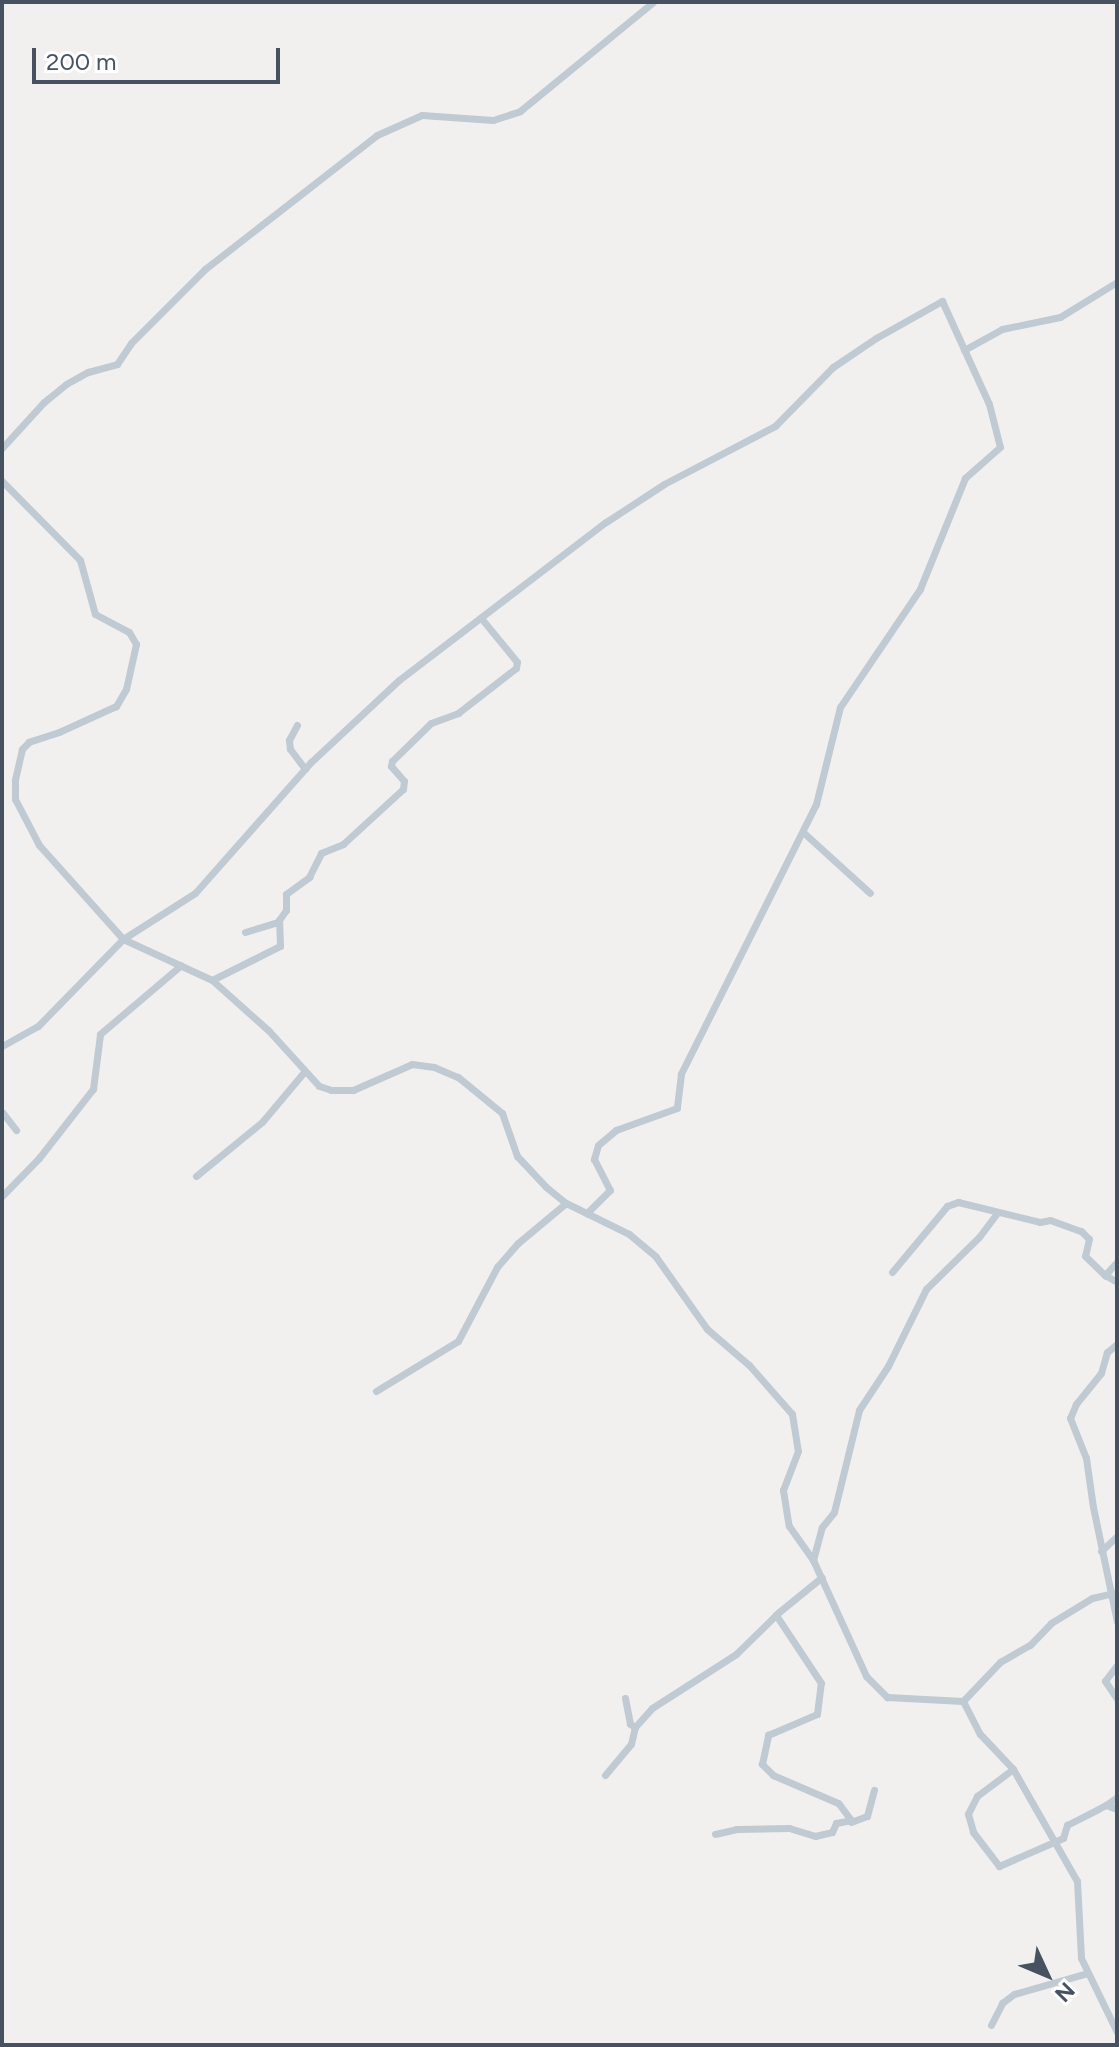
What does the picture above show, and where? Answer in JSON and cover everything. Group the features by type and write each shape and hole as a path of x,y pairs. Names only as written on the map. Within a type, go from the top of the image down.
{"street":[{"path":"2,448 44,402 66,384 88,372 117,364 131,343 198,275 377,135 422,115 493,120 520,111 653,2"},
{"path":"964,350 1002,329 1060,317 1117,282"},
{"path":"2,1046 41,1023 123,939 195,893 305,769 382,695 584,537 646,495 775,426 833,367 937,301 946,304 989,404 1000,447 965,478 920,589 840,707 823,786 804,833 681,1074 676,1109 616,1130 598,1145 594,1159 610,1190 587,1213"},
{"path":"2,481 80,560 95,614 129,632 135,642 126,689 116,706 29,742 21,751 14,785 20,813 39,845 123,939 212,980 269,1031 319,1086 335,1091 356,1089 408,1065 434,1067 458,1077 494,1104 507,1123 517,1156 566,1203 645,1246 681,1287 711,1333 743,1359 788,1406 798,1433 798,1451 783,1490 794,1538 813,1560 860,1667 878,1692 892,1698 963,1701 1000,1662 1030,1645 1051,1623 1092,1598 1113,1592"},
{"path":"212,980 280,946 278,922 286,910 286,894 309,877 320,854 340,847 401,791 404,781 391,766 392,761 429,724 458,713 517,667 517,662 481,618"},
{"path":"297,725 289,740 290,749 305,769"},
{"path":"804,833 870,893"},
{"path":"245,932 278,922"},
{"path":"2,1196 39,1158 93,1089 101,1032 181,965"},
{"path":"196,1176 262,1122 304,1072"},
{"path":"2,1112 16,1130"},
{"path":"892,1272 950,1204 961,1202 1040,1222 1050,1220 1085,1233 1089,1240 1084,1255 1117,1282"},
{"path":"376,1391 458,1341 497,1267 518,1243 566,1203"},
{"path":"813,1560 822,1527 834,1512 859,1410 888,1366 926,1289 979,1237 998,1212"},
{"path":"1105,1275 1117,1262"},
{"path":"1117,1344 1107,1352 1101,1373 1071,1415 1086,1458 1101,1551 1113,1592 1117,1622"},
{"path":"1101,1551 1117,1536"},
{"path":"605,1775 631,1744 635,1727 652,1708 736,1654 822,1577"},
{"path":"776,1615 821,1683 817,1714 767,1736 762,1764 773,1775 838,1803 851,1822"},
{"path":"1117,1665 1105,1681 1117,1699"},
{"path":"625,1698 630,1724 635,1727"},
{"path":"963,1701 981,1736 1013,1769 1077,1881 1080,1952 1087,1973 1117,2032"},
{"path":"1013,1769 972,1804 968,1814 973,1832 999,1866 1063,1838 1067,1825 1117,1797"},
{"path":"715,1834 739,1828 789,1828 815,1836 831,1832 836,1823 867,1816 874,1790"},
{"path":"1106,1805 1117,1809"},
{"path":"991,2025 1002,2003 1014,1994 1087,1973"}]}
